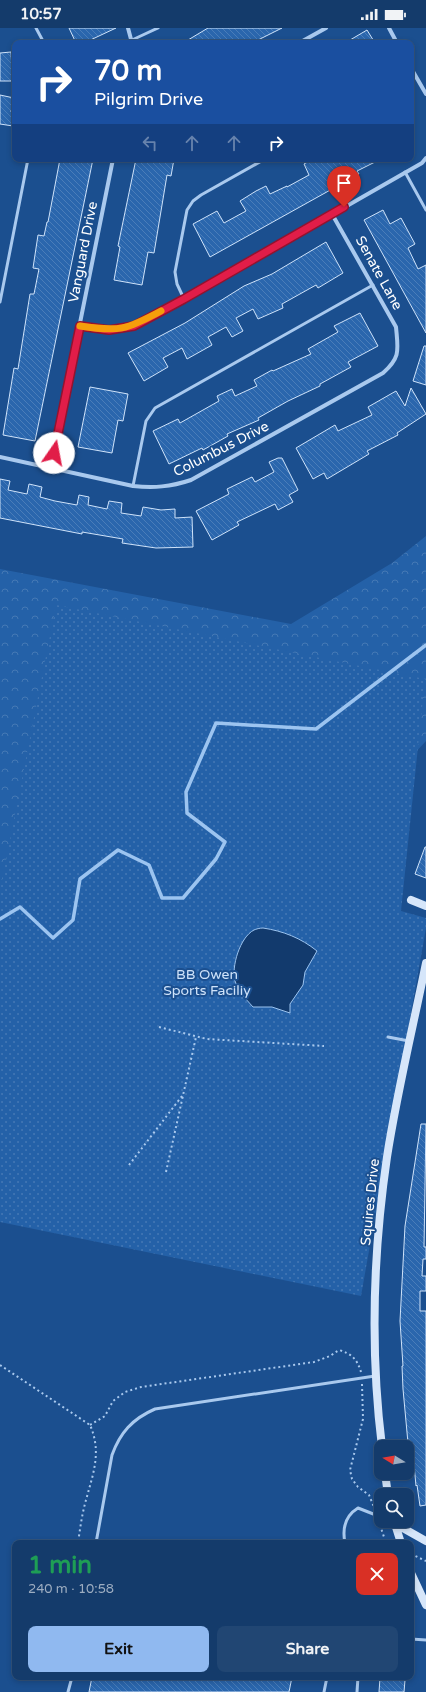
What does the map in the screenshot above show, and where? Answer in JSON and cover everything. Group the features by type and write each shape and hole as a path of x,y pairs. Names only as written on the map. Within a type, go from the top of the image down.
{"street":[{"path":"128,28 132,40"},
{"path":"304,40 326,28"},
{"path":"388,28 395,40"},
{"path":"414,78 426,94"},
{"path":"80,326 109,330 134,326 422,163 426,158"},
{"name":"Vanguard Drive","path":"51,467 112,162"},
{"name":"Senate Lane","path":"332,214 396,327 398,346"},
{"name":"Columbus Drive","path":"0,457 133,486 153,488 173,486 191,480 383,374 395,363 398,346"},
{"path":"411,900 426,906"},
{"name":"Squires Drive","path":"381,1440 376,1376 375,1293 379,1224 388,1155 426,963"},
{"path":"395,1528 400,1540"},
{"path":"403,1528 426,1541"},
{"path":"414,1579 426,1605"}],"lane":[{"path":"36,28 42,40"},
{"path":"134,40 158,28"},
{"path":"0,302 27,162"},
{"path":"184,299 176,284 175,272 187,210 193,200 260,162"},
{"path":"405,172 426,210"},
{"path":"133,486 146,421 155,408 373,285"},
{"path":"388,1038 410,1041"},
{"path":"97,1540 112,1456 117,1442 125,1430 142,1415 155,1410 376,1376"},
{"path":"345,1540 344,1525 350,1513 358,1508 374,1514"},
{"path":"414,1640 426,1640"},
{"path":"68,1692 71,1680"},
{"path":"324,1692 326,1680"},
{"path":"357,1692 358,1680"}],"path":[{"path":"159,1027 206,1039 324,1046"},
{"path":"166,1172 196,1037"},
{"path":"129,1165 183,1095"},
{"path":"90,1425 105,1416 113,1401 125,1392 141,1387 314,1362 330,1356 339,1350 351,1353 358,1363 363,1378 363,1419 350,1470 352,1479 358,1487 369,1495 374,1508"},
{"path":"0,1365 90,1425 94,1435 96,1457 94,1475 86,1501 79,1540"},
{"path":"381,1528 385,1540"},
{"path":"414,1555 426,1561"}],"green space":[{"path":"426,536 426,741 400,769 0,942 0,569 291,624 392,563"},
{"name":"BB Owen Sports Faciliy","path":"56,605 425,679 401,911 426,918 426,928 361,1296 0,1222 0,891"}],"shaded area":[{"path":"259,928 292,936 305,942 317,951 305,972 303,985 290,1004 290,1013 272,1007 253,1007 240,992 235,981 234,968 241,946 249,934"}],"building":[{"path":"69,28 116,28 90,40 75,40"},
{"path":"208,28 282,28 258,40 188,40"},
{"path":"367,30 373,40 350,40"},
{"path":"11,52 12,81 0,81 0,53"},
{"path":"0,95 12,98 12,126 0,124"},
{"path":"59,162 92,162 35,441 3,435 14,368 18,369 30,294 34,294 39,269 33,268 38,235 44,236"},
{"path":"135,162 173,162 171,176 167,175 154,253 148,252 142,285 114,280 120,247 118,246"},
{"path":"308,162 375,162 357,171 359,174 210,257 193,224 217,211 224,223 246,211 240,201 256,191 266,186 270,194 309,175 304,164"},
{"path":"383,210 390,224 401,218 415,244 408,248 418,269 426,265 426,333 364,220"},
{"path":"326,242 343,273 318,288 316,285 282,304 283,308 258,319 253,309 236,318 243,331 232,337 226,327 208,337 212,345 187,359 182,348 163,358 168,367 144,381 128,353 185,323 244,286 272,274"},
{"path":"360,313 378,346 348,362 351,367 320,384 320,386 288,401 258,418 259,420 227,434 228,436 203,450 202,448 169,464 153,431 178,419 180,423 219,401 217,396 232,389 235,396 257,386 254,380 272,370 273,371 311,354 308,349 338,332 334,326"},
{"path":"424,346 426,346 426,385 413,381"},
{"path":"90,387 128,394 123,421 118,420 112,453 78,447"},
{"path":"411,388 426,414 397,433 398,435 367,451 369,454 327,479 324,473 313,479 296,448 335,425 338,431 372,415 368,407 396,391 405,406"},
{"path":"282,458 298,490 289,495 293,502 278,510 275,504 237,522 239,525 212,540 196,511 229,494 227,489 252,477 255,482 274,472 269,462"},
{"path":"0,479 10,481 8,490 27,494 29,484 42,487 40,497 55,501 77,505 79,495 89,497 88,505 107,509 109,501 122,503 121,513 141,516 143,507 161,510 175,509 175,518 192,517 193,547 156,548 122,543 123,539 82,532 82,534 0,518"},
{"path":"426,847 426,878 415,874"},
{"path":"421,1124 426,1124 424,1247 426,1247 426,1259 423,1259 422,1276 426,1276 426,1291 420,1291 420,1311 426,1311 426,1505 420,1506 414,1465 414,1440 408,1440 403,1389 400,1321 405,1226"},
{"path":"91,1680 291,1680 289,1692 89,1692"},
{"path":"380,1680 405,1680 404,1692 379,1692"}],"waterway":[{"path":"0,919 20,907 53,938 73,920 80,879 118,850 149,865 162,898 183,898 216,859 225,842 187,813 186,792 216,723 316,729 426,645"}],"slow traffic":[{"path":"80,326 109,330 134,326 161,311"}],"route":[{"path":"54,453 80,326 109,330 134,326 344,207"}]}
